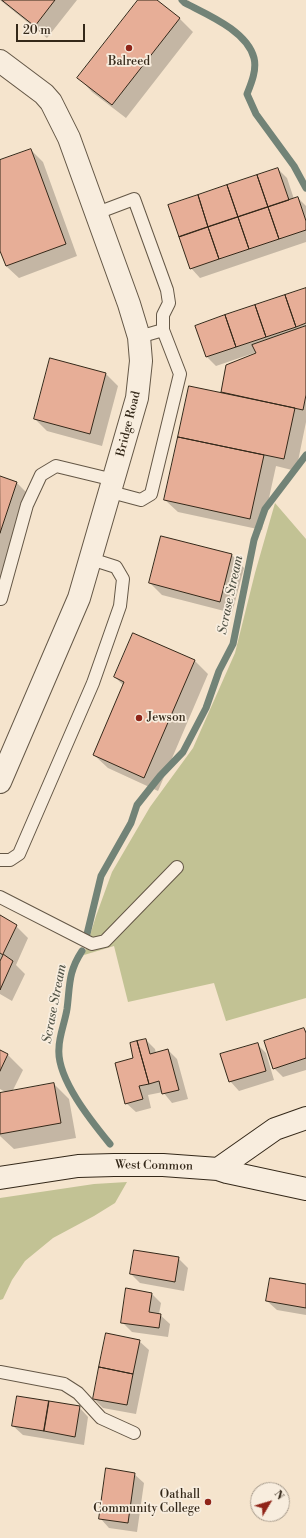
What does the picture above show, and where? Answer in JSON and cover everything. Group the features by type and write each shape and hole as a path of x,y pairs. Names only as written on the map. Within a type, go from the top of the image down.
{"street":[{"name":"Bridge Road","path":"0,61 30,83 51,102 69,138 98,213 129,304 139,337 142,361 137,398 113,486 79,598 0,782"},
{"path":"218,1169 275,1129 306,1118"},
{"name":"West Common","path":"0,1178 78,1166 163,1165 218,1169 306,1189"}],"lane":[{"path":"1,600 27,505 41,475 56,466 113,486 141,500 150,494 180,374 163,330 163,315 169,303 167,290 134,199 98,213"},
{"path":"139,337 163,330"},
{"path":"0,860 10,860 19,854 93,683 120,606 123,579 116,567 91,559"},
{"path":"0,897 92,944 105,941 176,867"},
{"path":"0,1372 64,1384 78,1393 101,1418 134,1433"}],"green space":[{"path":"275,503 306,539 306,998 226,1021 214,983 128,1002 114,946 84,955 112,872 150,807 193,748 235,653 255,573"},
{"path":"127,1182 115,1203 53,1238 25,1261 12,1280 3,1299 0,1300 0,1198 94,1184"}],"building":[{"path":"2,0 55,0 35,26"},
{"name":"Balreed","path":"138,0 157,0 180,18 112,105 77,78"},
{"path":"31,149 66,244 6,266 0,251 0,160"},
{"path":"278,168 289,200 268,207 257,175"},
{"path":"257,175 268,207 238,217 227,185"},
{"path":"227,185 238,217 208,227 198,195"},
{"path":"198,195 208,227 179,237 168,205"},
{"path":"298,197 306,221 306,230 279,239 268,207"},
{"path":"268,207 279,239 249,249 238,217"},
{"path":"238,217 249,249 219,259 208,227"},
{"path":"208,227 219,259 190,269 179,237"},
{"path":"306,288 306,323 296,327 285,295"},
{"path":"285,295 296,327 266,337 255,305"},
{"path":"255,305 266,337 236,347 225,315"},
{"path":"225,315 236,347 206,357 195,326"},
{"path":"306,326 306,395 303,410 221,392 226,365 256,353 252,345"},
{"path":"50,358 106,373 90,434 34,419"},
{"path":"189,386 295,408 284,459 178,437"},
{"path":"178,437 264,455 250,519 164,500"},
{"path":"0,476 17,482 0,533"},
{"path":"161,536 232,554 220,602 149,583"},
{"name":"Jewson","path":"133,633 195,660 144,778 93,755 124,682 114,677"},
{"path":"0,915 17,925 3,954 13,961 0,990 0,961 3,955 0,953"},
{"path":"304,1028 306,1033 306,1058 273,1069 264,1041"},
{"path":"146,1039 150,1054 168,1049 179,1090 162,1094 159,1081 149,1084 137,1041"},
{"path":"137,1041 149,1084 139,1086 143,1099 125,1104 115,1063 133,1058 130,1043"},
{"path":"258,1043 266,1071 229,1082 220,1054"},
{"path":"0,1050 8,1054 0,1071"},
{"path":"54,1083 61,1123 0,1134 0,1093"},
{"path":"134,1250 179,1257 175,1282 130,1274"},
{"path":"270,1278 306,1284 306,1308 266,1301"},
{"path":"126,1288 152,1293 149,1312 161,1314 159,1328 121,1323"},
{"path":"106,1333 140,1340 133,1374 99,1367"},
{"path":"99,1367 133,1374 127,1405 93,1399"},
{"path":"17,1396 49,1401 44,1431 12,1426"},
{"path":"49,1401 80,1406 75,1437 44,1431"},
{"path":"106,1468 135,1473 128,1523 99,1519"}],"waterway":[{"name":"Scrase Stream","path":"182,0 226,25 244,40 250,48 254,58 255,67 247,94 256,114 294,166 306,188"},
{"name":"Scrase Stream","path":"87,934 101,876 131,823 137,805 160,776 183,752 206,708 219,671 233,644 254,540 265,509 306,455"},
{"name":"Scrase Stream","path":"82,951 77,959 70,979 67,1009 59,1043 60,1060 63,1073 69,1086 85,1112 110,1144"}],"place":[{"name":"Balreed","path":"129,48"},
{"name":"Jewson","path":"139,718"},
{"name":"Oathall Community College","path":"208,1502"}]}
